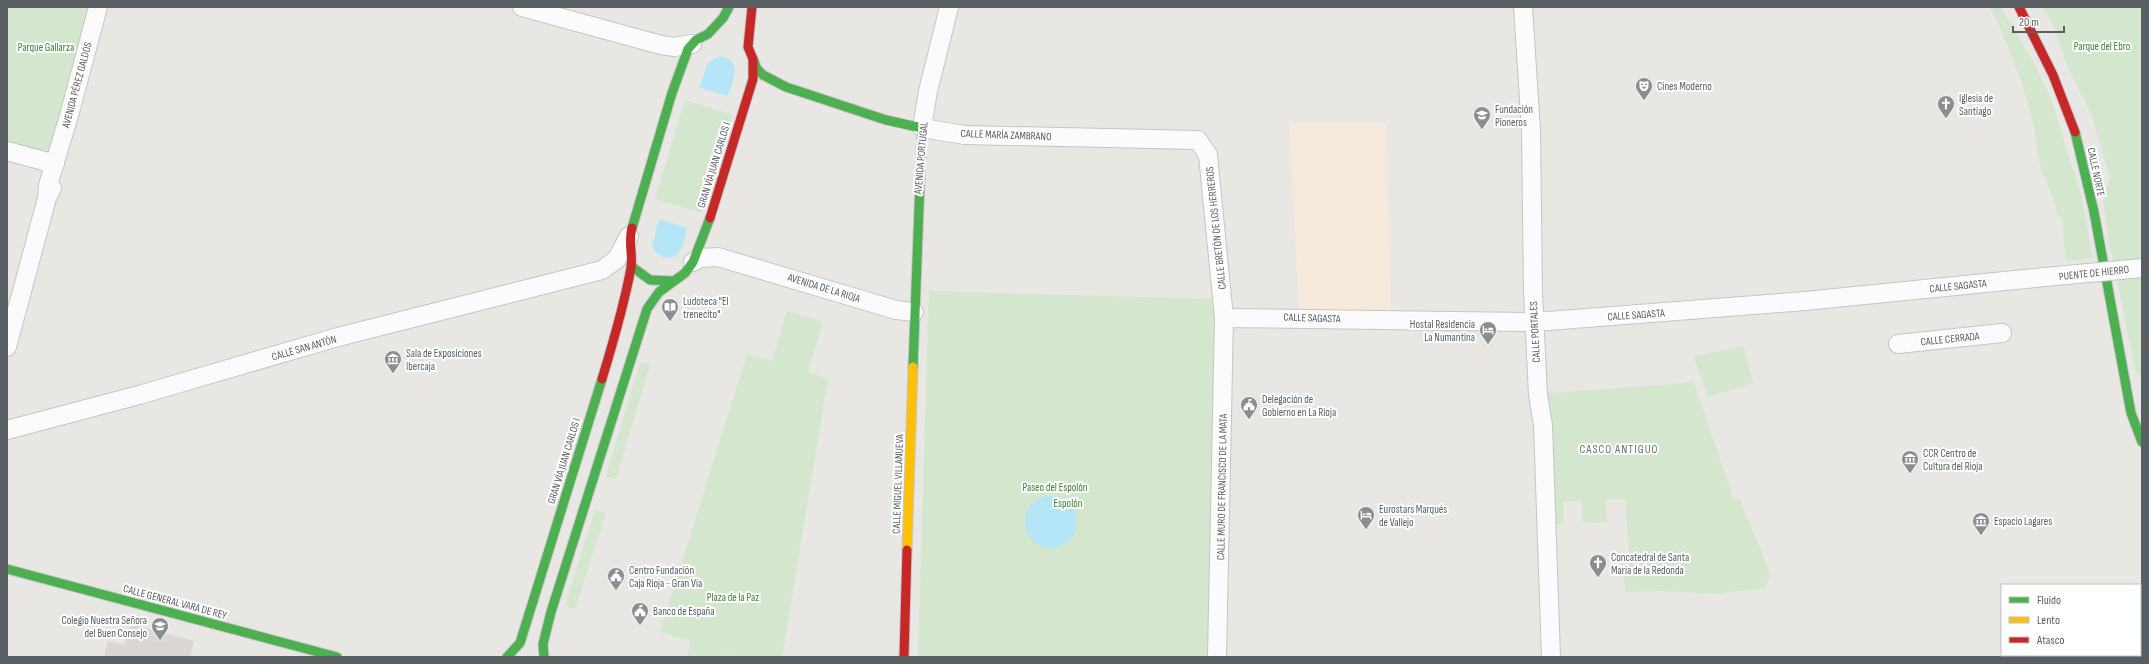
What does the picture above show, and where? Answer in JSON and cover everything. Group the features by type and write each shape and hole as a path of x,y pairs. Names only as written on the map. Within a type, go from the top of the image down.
{"main road":[{"path":"708,34 723,18 728,7"},
{"name":"GRAN VÍA JUAN CARLOS I","path":"748,47 752,7"},
{"name":"CALLE NORTE","path":"2019,7 2030,27 2059,92 2078,145 2131,413 2142,442"},
{"path":"692,44 696,40 708,34 724,32"},
{"name":"GRAN VÍA JUAN CARLOS I","path":"544,657 543,644 551,612 647,309 659,292 684,273 694,262 706,230 750,89 754,73 753,59 748,47 737,37"},
{"name":"GRAN VÍA JUAN CARLOS I","path":"507,657 520,643 613,343 631,266 629,251 631,232 675,83 688,49 692,44"},
{"name":"CALLE MARÍA ZAMBRANO","path":"753,59 757,69 763,75 786,87 886,120 922,128"},
{"path":"750,89 758,81 774,81"},
{"name":"AVENIDA PORTUGAL","path":"914,312 922,128"},
{"path":"631,266 640,276 647,280 656,282 673,281"},
{"name":"CALLE MIGUEL VILLANUEVA","path":"904,657 914,312"},
{"name":"CALLE GENERAL VARA DE REY","path":"7,569 337,657"}],"street":[{"name":"AVENIDA PÉREZ GALDÓS","path":"7,347 47,198 48,185 98,7"},
{"path":"522,7 661,45 674,47 692,44"},
{"name":"AVENIDA PORTUGAL","path":"922,128 928,92 949,7"},
{"name":"CALLE PORTALES","path":"1523,7 1531,130 1535,322 1538,395 1542,425 1550,657"},
{"name":"CALLE MARÍA ZAMBRANO","path":"922,128 965,135 1198,140"},
{"name":"CALLE BRETÓN DE LOS HERREROS","path":"1198,140 1208,155 1224,318"},
{"path":"7,151 55,164"},
{"name":"AVENIDA DE LA RIOJA","path":"706,230 707,239 713,250 718,255 896,310 914,312"},
{"path":"625,289 619,277 606,267 622,252 631,232"},
{"name":"AVENIDA DE LA RIOJA","path":"694,262 700,258 708,257 735,261"},
{"name":"CALLE SAN ANTÓN","path":"7,430 139,395 338,337 620,263 631,266"},
{"name":"PUENTE DE HIERRO","path":"2045,277 2142,268"},
{"name":"CALLE SAGASTA","path":"1224,318 1535,322 1805,301 2045,277"},
{"name":"CALLE MURO DE FRANCISCO DE LA MATA","path":"1217,657 1224,318"},
{"name":"CALLE CERRADA","path":"1898,344 2002,333"}],"shaded area":[{"path":"1289,123 1386,123 1391,311 1299,309"},
{"name":"Colegio Nuestra Señora del Buen Consejo","path":"131,624 194,641 190,657 104,657 108,641 124,645"}],"green space":[{"name":"Parque Gallarza","path":"7,7 98,7 55,164 7,151"},
{"path":"1990,7 2001,7 2035,65 2052,101 2081,196 2093,258 2066,261 2062,217 2057,217 2052,196 2042,172 2033,122 2020,78"},
{"name":"Parque del Ebro","path":"2042,7 2142,7 2142,380 2135,368 2110,246 2103,200 2110,178 2090,111 2068,68 2053,24"},
{"path":"685,100 733,115 702,213 655,199"},
{"name":"Paseo del Espolón","path":"929,291 1215,299 1216,369 1209,657 918,657"},
{"name":"Plaza de la Paz","path":"787,311 823,322 808,372 828,379 782,657 734,657 727,655 727,657 687,657 691,641 660,632 747,354 772,361"},
{"path":"1744,346 1753,383 1708,397 1693,356"},
{"path":"640,362 650,365 616,479 606,476"},
{"path":"1693,380 1734,500 1739,498 1770,573 1766,588 1714,594 1664,591 1625,592 1624,568 1626,568 1626,563 1630,563 1625,499 1606,500 1607,522 1583,523 1581,501 1563,502 1564,524 1546,524 1538,395 1685,383"},
{"path":"595,510 606,513 575,609 565,605"}],"water":[{"path":"717,57 725,57 731,60 734,65 734,77 728,96 699,88 708,63"},
{"path":"659,219 687,228 681,248 673,257 669,258 661,256 652,246"},
{"path":"1051,496 1061,498 1069,504 1075,512 1077,522 1075,532 1069,540 1061,546 1051,548 1041,546 1033,540 1027,532 1025,522 1027,512 1033,504 1041,498"}],"traffic: fast":[{"path":"632,228 672,93 688,49 696,40 708,34 723,18 729,7"},
{"path":"753,59 757,69 763,75 786,87 886,120 922,128 913,367"},
{"path":"2075,132 2094,212 2131,413 2142,442"},
{"path":"544,657 543,644 551,612 647,309 659,292 685,273 693,262 710,218"},
{"path":"631,266 650,280 673,281"},
{"path":"507,657 520,643 602,379"},
{"path":"7,569 337,657"}],"traffic: slow":[{"path":"907,550 913,367"}],"traffic: jam":[{"path":"710,218 753,79 753,59 748,47 752,7"},
{"path":"2019,7 2053,75 2075,132"},
{"path":"602,379 618,324 631,268 630,238 632,228"},
{"path":"904,657 907,550"}],"place":[{"name":"Cines Moderno","path":"1644,101"},
{"name":"Iglesia de Santiago","path":"1946,119"},
{"name":"Fundación Pioneros","path":"1482,130"},
{"name":"Ludoteca \"El trenecito\"","path":"670,322"},
{"name":"Hostal Residencia La Numantina","path":"1488,345"},
{"name":"Sala de Exposiciones Ibercaja","path":"393,374"},
{"name":"Delegación de Gobierno en La Rioja","path":"1249,420"},
{"name":"CCR Centro de Cultura del Rioja","path":"1910,474"},
{"name":"Eurostars Marqués de Vallejo","path":"1366,530"},
{"name":"Espacio Lagares","path":"1981,536"},
{"name":"Concatedral de Santa María de la Redonda","path":"1598,578"},
{"name":"Centro Fundación Caja Rioja - Gran Vía","path":"616,591"},
{"name":"Banco de España","path":"640,626"},
{"name":"Colegio Nuestra Señora del Buen Consejo","path":"160,641"}],"district":[{"name":"CASCO ANTIGUO","path":"1619,449"}],"park label":[{"name":"Espolón","path":"1068,503"}]}
